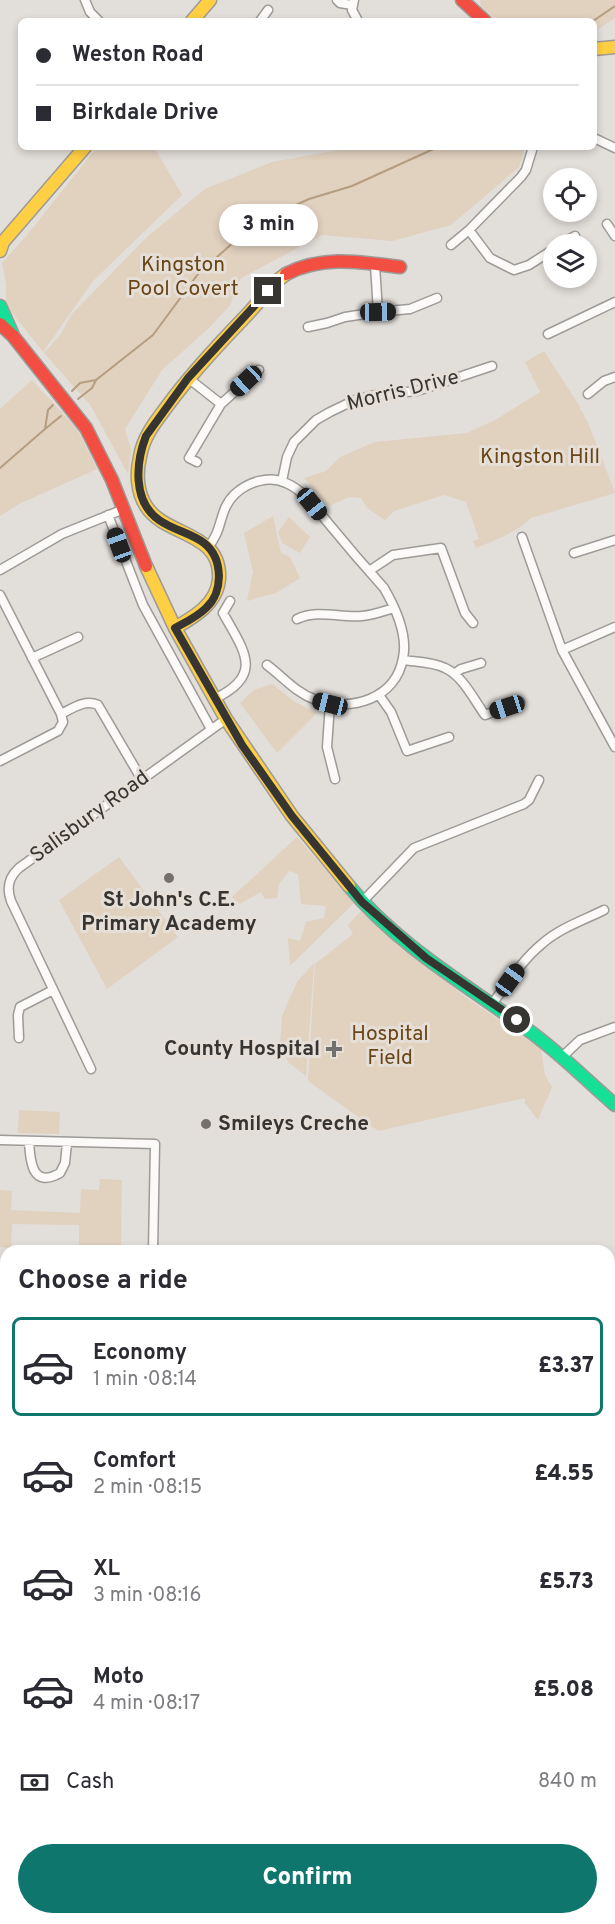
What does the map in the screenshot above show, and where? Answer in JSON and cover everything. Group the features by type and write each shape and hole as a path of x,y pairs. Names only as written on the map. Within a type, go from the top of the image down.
{"main road":[{"path":"462,0 482,18"},
{"path":"194,18 207,1"},
{"path":"597,49 615,47"},
{"path":"1,245 82,150"},
{"path":"175,628 206,609 214,597 219,582 218,566 208,547 194,537 160,521 152,514 143,500 139,480 140,456 146,436 188,378 278,279 313,263 344,260 400,267"},
{"path":"0,306 14,336"},
{"path":"0,324 14,336 86,428 100,453 148,571 175,628 226,719 292,816 362,902 426,958 523,1026 615,1106"}],"street":[{"path":"85,0 90,12 96,18"},
{"path":"337,0 340,3 353,3 356,18"},
{"path":"262,18 268,10"},
{"path":"597,139 615,148"},
{"path":"451,245 521,177 526,170 532,150"},
{"path":"607,224 615,236"},
{"path":"469,230 490,258 514,270 529,265 543,256"},
{"path":"375,265 378,312"},
{"path":"308,327 327,324 345,317 410,309 437,298"},
{"path":"548,334 615,302"},
{"name":"Morris Drive","path":"282,481 286,457 294,442 316,420 330,412 356,400 375,395 417,391 492,366"},
{"path":"196,462 189,458 221,404 259,370"},
{"path":"588,394 604,381 615,377"},
{"path":"188,378 221,404"},
{"path":"208,547 218,534 226,505 236,493 254,483 270,480 282,481 294,487 312,504 384,588 394,608 404,640 403,660 392,683 379,695 361,702 330,704 305,696 267,665"},
{"path":"0,570 43,543 124,509"},
{"path":"108,514 143,604 211,729"},
{"path":"522,537 561,650 615,747"},
{"path":"574,553 615,540"},
{"path":"369,572 393,555 441,548 465,613 472,623"},
{"path":"0,595 63,722 58,731 0,761"},
{"path":"214,699 239,683 245,672 243,650 223,613 230,601"},
{"path":"297,619 309,614 364,616 394,608"},
{"path":"561,650 615,627"},
{"path":"32,658 78,637"},
{"path":"403,660 434,664 454,674 485,715 520,702"},
{"path":"454,674 461,669 481,663"},
{"path":"379,695 391,712 407,751 449,737"},
{"path":"61,714 89,702 98,705 142,780"},
{"path":"330,704 327,747 335,779"},
{"name":"Salisbury Road","path":"91,1069 11,901 9,881 12,874 19,868 226,719"},
{"path":"362,902 414,848 524,804 529,800 539,780"},
{"path":"492,1004 522,963 544,942 604,910"},
{"path":"19,1038 20,1007 53,990"},
{"path":"561,1058 579,1041 615,1027"},
{"path":"0,1140 155,1144 153,1245"},
{"path":"29,1141 31,1167 38,1175 44,1177 60,1173 65,1163 66,1143"},
{"path":"0,1399 0,1452"}],"green space":[{"path":"480,0 615,0 615,18 597,31 597,18 494,18 481,7"},
{"path":"95,150 156,150 182,195 93,281 43,352 6,305 6,284 2,263"},
{"name":"Kingston Pool Covert","path":"338,150 524,150 519,167 451,225 392,241 322,235 241,278 230,305 210,327 162,370 125,429 131,450 128,474 91,406 44,353 60,335 72,314 147,237 205,189 272,162"},
{"name":"Kingston Hill","path":"544,351 589,425 615,493 531,518 512,532 476,548 473,541 479,539 466,502 444,495 394,511 385,520 367,508 361,498 349,497 329,506 304,478 326,471 340,457 375,442 467,433 497,419 540,392 525,362"},
{"path":"32,380 77,429 97,469 19,504 0,516 0,409"},
{"path":"273,516 281,553 290,557 300,578 276,593 247,601 253,572 244,533"},
{"path":"289,517 310,537 300,553 282,543 278,532"},
{"path":"272,684 295,702 317,713 277,753 240,703 254,690"},
{"path":"297,837 354,903 290,966 288,938 300,941 306,922 324,918 326,906 301,904 298,874 289,871 279,884 277,898 265,899 261,892 240,904 232,897"},
{"path":"119,857 178,937 107,989 59,900"},
{"name":"Hospital Field","path":"361,911 464,996 541,1049 545,1075 552,1087 538,1120 525,1103 525,1098 378,1131 308,1081 315,964 353,934 348,925"},
{"path":"314,963 306,1076 289,1063 280,1047 282,1016 297,982"},
{"path":"19,1110 60,1112 59,1134 18,1133"},
{"path":"100,1179 122,1180 121,1245 79,1245 79,1225 12,1224 11,1245 0,1245 0,1190 12,1191 11,1210 80,1213 81,1189 99,1190"}],"waterway":[{"path":"597,18 615,6"},
{"path":"72,391 80,383 96,380 153,335 198,274 254,224 309,199 352,186 431,150"},
{"path":"78,399 92,388 96,380"},
{"path":"0,468 45,429 48,410 53,405"},
{"path":"45,429 61,416"}],"traffic: fast":[{"path":"0,306 12,333"},
{"path":"349,886 368,908 411,946 539,1039 615,1105"}],"traffic: slow":[{"path":"195,18 210,0"},
{"path":"597,49 615,47"},
{"path":"0,251 3,242 82,150"},
{"path":"175,628 203,609 214,596 219,579 218,563 212,552 202,543 166,524 146,506 138,482 142,450 155,423 186,382 273,284 286,274"},
{"path":"146,566 175,628 226,719 292,816 349,886"}],"traffic: jam":[{"path":"462,0 482,18"},
{"path":"286,274 300,268 328,262 356,262 400,267"},
{"path":"0,324 13,336 86,428 112,480 146,566"}],"place":[{"name":"St John's C.E. Primary Academy","path":"169,878"},
{"name":"County Hospital","path":"334,1049"},
{"name":"Smileys Creche","path":"206,1124"}],"route":[{"path":"268,291 188,378 146,436 142,446 138,467 139,480 140,491 147,507 160,521 201,541 212,551 218,566 218,588 211,603 198,615 175,628 242,745 292,816 362,902 426,958 517,1020"}]}
